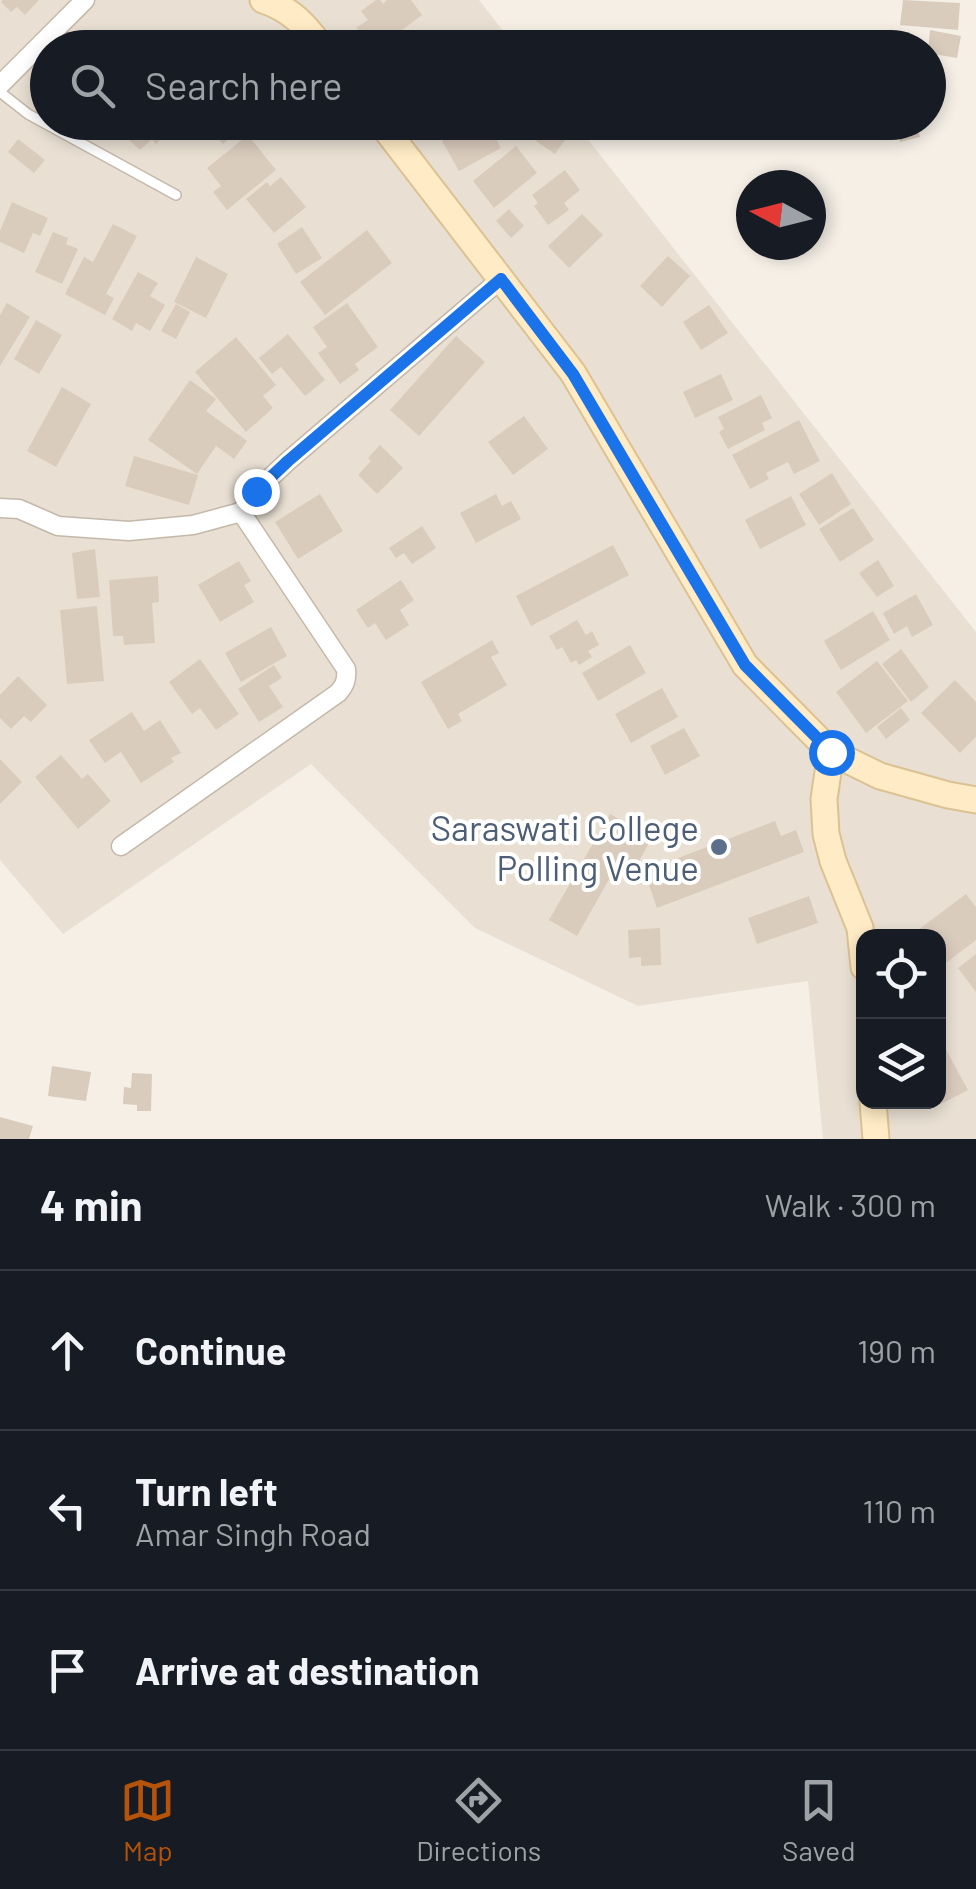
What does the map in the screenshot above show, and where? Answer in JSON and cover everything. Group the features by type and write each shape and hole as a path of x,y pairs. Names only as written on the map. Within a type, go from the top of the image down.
{"street":[{"path":"57,30 86,0"},
{"path":"264,0 291,11 308,30"},
{"path":"0,89 30,58"},
{"path":"394,140 573,374 745,665 831,752 880,776 976,800"},
{"path":"0,508 19,508 58,526 128,531 193,525 241,512 256,491 288,461 501,279"},
{"path":"121,846 338,693 347,679 346,669 241,512"},
{"path":"831,752 824,799 826,834 860,929"},
{"path":"874,1109 876,1139"}],"lane":[{"path":"0,89 30,115"},
{"path":"76,140 176,195"}],"shaded area":[{"path":"0,0 479,0 503,30 30,30 30,140 588,140 976,632 976,1139 823,1139 808,981 638,1006 475,928 311,764 63,934 0,860"}],"building":[{"path":"3,0 39,0 25,15 17,7 11,12"},
{"path":"376,0 383,4 387,0 411,0 422,15 402,30 357,30 368,20 361,11"},
{"path":"903,0 960,3 958,30 900,25"},
{"path":"946,33 961,36 957,58 946,56"},
{"path":"18,139 45,160 34,173 8,152"},
{"path":"129,140 151,140 140,150"},
{"path":"242,140 252,140 276,170 227,210 213,192 221,186 207,168"},
{"path":"497,140 501,148 459,171 442,141"},
{"path":"537,140 565,140 555,154"},
{"path":"516,146 537,173 494,208 473,181"},
{"path":"565,170 580,190 564,203 569,210 548,225 534,206 538,203 532,195"},
{"path":"281,177 306,207 274,233 246,199 267,182 270,186"},
{"path":"12,202 48,218 40,236 33,233 24,253 0,242 0,231"},
{"path":"509,209 524,226 511,238 496,221"},
{"path":"582,214 603,235 569,268 548,246"},
{"path":"113,224 137,236 106,294 114,298 105,315 65,294 84,257 93,262"},
{"path":"302,227 322,258 296,274 277,244"},
{"path":"367,230 392,263 325,315 300,282"},
{"path":"53,232 68,238 66,244 78,249 62,284 35,272"},
{"path":"668,256 690,276 662,307 640,286"},
{"path":"196,257 228,274 206,318 174,302"},
{"path":"138,272 158,283 150,296 165,305 150,331 136,323 132,331 112,319"},
{"path":"7,303 30,317 0,366 0,315"},
{"path":"347,303 378,347 355,364 359,370 340,384 318,353 327,347 313,327"},
{"path":"176,304 190,312 176,339 161,331"},
{"path":"709,305 728,333 701,350 683,322"},
{"path":"36,320 62,335 39,374 14,359"},
{"path":"288,334 325,380 305,396 281,367 272,374 259,358"},
{"path":"456,336 485,362 419,436 390,410"},
{"path":"236,337 276,385 263,396 273,408 246,432 195,372"},
{"path":"721,374 733,400 695,418 683,392"},
{"path":"190,380 216,399 206,411 247,441 234,459 216,446 197,474 148,440"},
{"path":"62,387 91,404 56,467 27,451"},
{"path":"761,395 772,418 762,423 765,430 728,449 719,432 724,429 718,417"},
{"path":"524,416 548,449 513,475 488,442"},
{"path":"799,420 820,461 794,474 788,462 766,473 769,479 750,489 732,455"},
{"path":"380,445 403,468 377,494 358,475"},
{"path":"134,456 198,475 189,505 125,486"},
{"path":"832,473 851,504 819,525 799,494"},
{"path":"320,494 343,531 298,559 275,522"},
{"path":"496,494 502,506 511,501 521,519 476,543 460,513"},
{"path":"791,496 806,525 760,549 745,520"},
{"path":"853,508 874,540 840,562 819,529"},
{"path":"422,526 436,548 412,564 404,553 396,558 389,548"},
{"path":"613,545 629,575 531,626 516,596"},
{"path":"95,549 100,597 77,599 72,553"},
{"path":"878,560 894,586 877,597 859,573"},
{"path":"239,561 251,581 244,585 254,602 220,622 198,585"},
{"path":"158,576 159,602 152,603 155,643 124,645 123,636 113,636 109,580"},
{"path":"401,580 414,600 400,610 409,625 386,640 375,623 368,628 356,610"},
{"path":"916,594 933,625 912,637 907,626 894,634 883,613"},
{"path":"97,606 104,681 67,684 60,610"},
{"path":"873,611 890,640 841,670 824,641"},
{"path":"577,620 586,635 592,631 599,645 588,651 592,657 579,665 576,660 571,663 562,647 557,650 549,636"},
{"path":"271,627 287,656 241,682 225,653"},
{"path":"492,640 499,653 491,657 507,685 458,714 462,721 448,729 421,682"},
{"path":"630,645 646,673 598,701 582,673"},
{"path":"901,649 929,687 911,702 882,664"},
{"path":"200,659 239,714 216,730 200,708 192,714 169,682"},
{"path":"877,661 908,701 866,733 836,692"},
{"path":"274,665 282,678 269,686 283,707 259,722 238,689"},
{"path":"18,676 47,705 31,722 24,716 11,729 0,718 0,695"},
{"path":"955,680 976,702 976,737 960,753 921,713"},
{"path":"662,688 678,717 631,743 615,714"},
{"path":"901,708 910,720 886,739 877,727"},
{"path":"132,712 144,731 160,720 181,753 141,783 121,752 105,763 89,740"},
{"path":"684,728 700,756 665,775 650,746"},
{"path":"61,755 82,779 88,774 111,801 78,829 35,777"},
{"path":"0,759 22,782 0,804"},
{"path":"610,814 652,838 635,868 620,860 577,936 549,920"},
{"path":"775,821 781,836 796,830 804,852 657,908 644,871"},
{"path":"966,894 976,907 976,940 946,963 946,929 919,929"},
{"path":"809,896 818,923 757,944 748,918"},
{"path":"660,928 661,965 641,966 641,957 629,958 628,930"},
{"path":"976,954 976,992 958,968"},
{"path":"946,1050 968,1090 946,1101"},
{"path":"52,1066 91,1072 86,1101 48,1096"},
{"path":"132,1073 152,1074 151,1111 137,1111 137,1105 123,1104 124,1087 131,1088"},
{"path":"0,1117 33,1126 29,1139 0,1139"}],"place":[{"name":"Saraswati College Polling Venue","path":"719,847"}],"route":[{"path":"256,491 501,279 573,374 745,665 831,752"}]}
